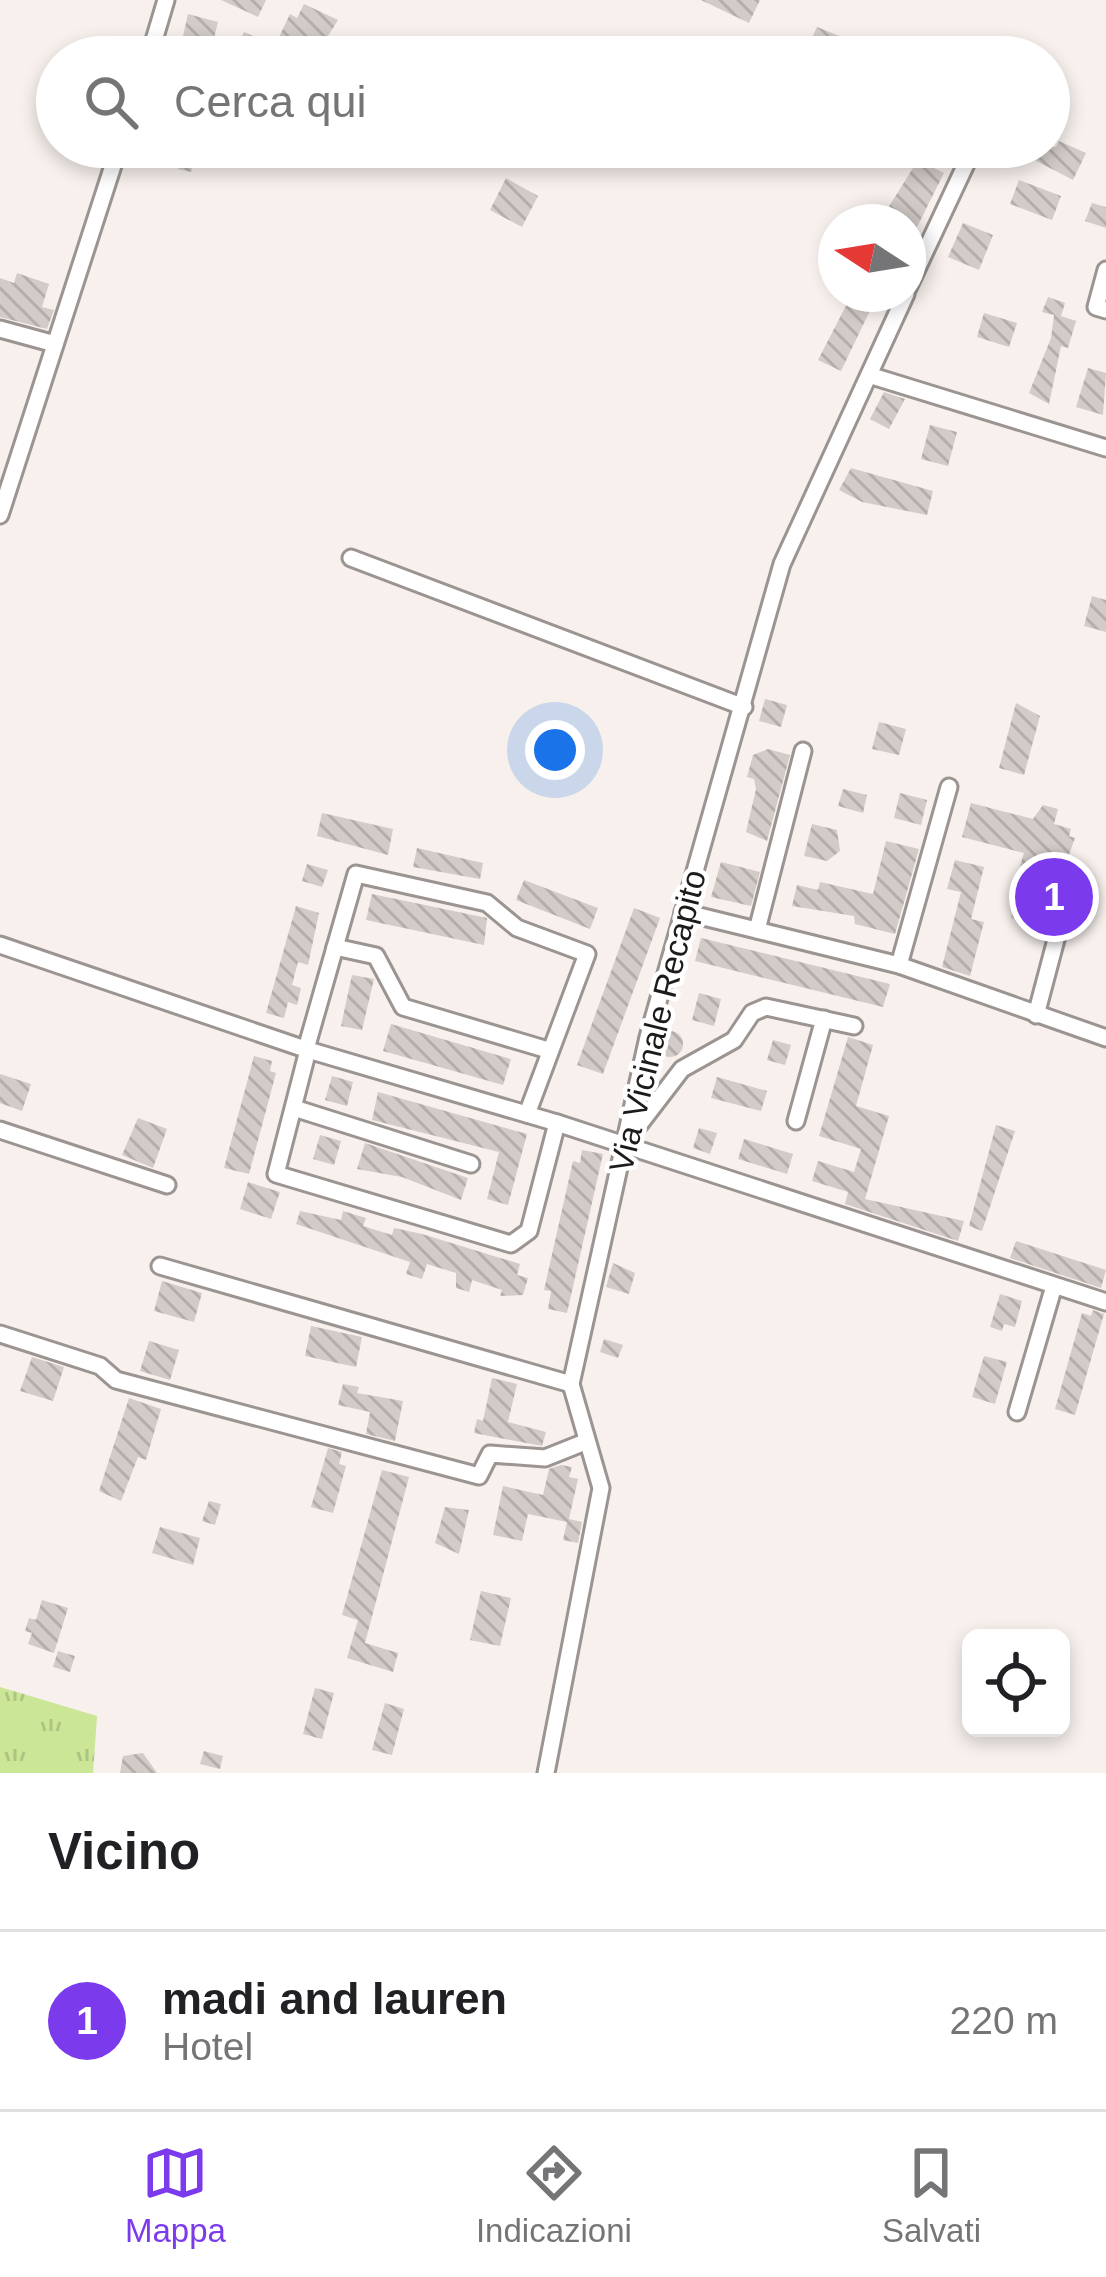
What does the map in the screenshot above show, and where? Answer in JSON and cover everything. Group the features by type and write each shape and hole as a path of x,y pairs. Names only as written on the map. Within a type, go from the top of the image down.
{"street":[{"path":"155,36 166,0"},
{"path":"0,515 6,474 56,344 112,168"},
{"name":"Via Vicinale Recapito","path":"926,250 964,168"},
{"path":"1106,270 1096,307 1106,310"},
{"name":"Via Vicinale Recapito","path":"546,1773 601,1488 571,1384 624,1145 683,912 782,564 898,312"},
{"path":"0,329 56,344"},
{"path":"872,376 1106,448"},
{"path":"351,558 744,707"},
{"path":"757,930 803,751"},
{"path":"899,965 949,787"},
{"path":"527,1114 587,954 517,928 487,903 356,874 276,1174 511,1244 529,1231 557,1123"},
{"path":"1036,1015 1067,898"},
{"path":"683,912 899,965 1106,1038"},
{"path":"0,944 307,1049 557,1123 1106,1302"},
{"path":"335,946 376,956 403,1007 548,1050"},
{"path":"624,1145 682,1069 734,1040 752,1013 766,1007 854,1026"},
{"path":"796,1121 824,1019"},
{"path":"294,1108 471,1164"},
{"path":"0,1130 167,1185"},
{"path":"160,1266 571,1384"},
{"path":"1017,1412 1054,1286"},
{"path":"0,1334 100,1366 116,1380 479,1476 490,1454 545,1458 585,1442"}],"green space":[{"path":"0,1687 97,1716 93,1773 0,1773"}],"building":[{"path":"221,0 266,0 258,17"},
{"path":"701,0 760,0 749,23"},
{"path":"304,4 338,20 328,36 279,36 290,14 297,18"},
{"path":"188,14 218,22 214,36 183,36"},
{"path":"817,27 840,36 813,36"},
{"path":"1070,146 1086,153 1073,180 1050,168 1070,168"},
{"path":"913,168 944,173 926,209 926,204 890,204"},
{"path":"506,178 538,196 522,227 490,210"},
{"path":"1019,180 1061,196 1052,220 1010,204"},
{"path":"1092,203 1106,207 1106,228 1085,221"},
{"path":"963,223 993,235 979,270 948,257"},
{"path":"17,273 49,284 42,307 54,310 47,329 0,317 0,278 14,283"},
{"path":"1048,297 1065,303 1061,316 1076,321 1068,348 1061,346 1049,404 1029,393 1051,338 1054,315 1042,312"},
{"path":"843,312 869,312 841,371 818,360"},
{"path":"984,313 1017,323 1009,347 977,337"},
{"path":"1088,368 1106,373 1103,415 1076,407"},
{"path":"884,392 905,399 889,429 870,419"},
{"path":"930,425 957,432 948,466 921,459"},
{"path":"851,468 933,491 927,515 862,502 839,490"},
{"path":"1092,596 1106,600 1106,632 1084,626"},
{"path":"765,699 787,705 781,727 759,721"},
{"path":"1016,703 1040,716 1024,775 999,768"},
{"path":"879,722 906,729 899,755 872,749"},
{"path":"768,749 790,755 767,841 746,832 756,789 754,779 747,777 753,755"},
{"path":"843,789 867,795 863,813 838,806"},
{"path":"900,793 927,800 921,825 894,818"},
{"path":"971,803 1033,819 1043,805 1058,809 1054,824 1071,829 1069,836 1075,838 1061,877 1020,866 1024,853 962,837"},
{"path":"322,813 393,829 388,855 317,836"},
{"path":"812,824 837,830 840,851 827,861 804,856"},
{"path":"886,841 919,849 895,934 855,924 854,916 792,906 797,885 818,890 820,882 873,894"},
{"path":"417,848 483,863 480,879 413,867"},
{"path":"955,860 984,867 971,919 984,922 970,976 942,967 961,892 947,889"},
{"path":"721,862 760,872 751,906 711,897"},
{"path":"307,864 328,870 322,887 302,881"},
{"path":"524,880 598,908 590,929 516,900"},
{"path":"372,894 487,918 484,945 366,920"},
{"path":"1017,894 1052,903 1046,927 1011,918"},
{"path":"296,906 319,913 308,965 298,962 292,985 301,988 297,1005 288,1002 284,1018 266,1013"},
{"path":"634,908 660,918 603,1074 577,1065"},
{"path":"701,938 890,984 883,1007 695,961"},
{"path":"352,975 374,979 362,1030 341,1026"},
{"path":"699,993 721,999 714,1026 692,1020"},
{"path":"391,1024 511,1059 503,1085 383,1051"},
{"path":"670,1031 683,1044 670,1057 657,1044"},
{"path":"848,1037 873,1045 856,1106 889,1116 865,1199 964,1221 958,1241 845,1204 848,1192 812,1181 818,1161 854,1172 861,1149 819,1136"},
{"path":"773,1040 791,1045 785,1065 767,1060"},
{"path":"254,1056 272,1061 270,1071 276,1073 249,1174 224,1168"},
{"path":"0,1074 31,1084 22,1111 0,1103"},
{"path":"332,1076 353,1082 347,1106 325,1100"},
{"path":"717,1077 767,1091 761,1111 711,1098"},
{"path":"378,1092 527,1134 508,1205 487,1199 499,1152 372,1120"},
{"path":"138,1118 167,1129 153,1168 122,1155"},
{"path":"996,1125 1015,1131 982,1231 969,1226"},
{"path":"699,1128 717,1133 710,1154 693,1148"},
{"path":"320,1135 341,1141 334,1165 313,1159"},
{"path":"744,1139 793,1154 787,1174 738,1159"},
{"path":"365,1143 468,1178 461,1200 402,1177 357,1169"},
{"path":"582,1150 603,1154 567,1313 548,1309 551,1291 544,1290 573,1161 580,1163"},
{"path":"248,1182 280,1192 271,1219 240,1209"},
{"path":"300,1211 341,1220 343,1211 366,1218 363,1226 392,1235 394,1228 422,1234 520,1264 517,1275 528,1278 523,1295 500,1296 502,1290 472,1280 469,1292 456,1288 456,1273 427,1264 422,1279 406,1274 410,1262 296,1224"},
{"path":"1016,1241 1106,1270 1101,1288 1010,1258"},
{"path":"613,1263 635,1273 629,1294 606,1287"},
{"path":"162,1281 202,1293 194,1322 154,1311"},
{"path":"1000,1294 1022,1301 1015,1327 1004,1324 1002,1331 990,1327"},
{"path":"1093,1310 1104,1314 1075,1415 1055,1409 1082,1313 1091,1316"},
{"path":"311,1326 362,1337 356,1367 305,1356"},
{"path":"604,1339 623,1345 618,1358 600,1352"},
{"path":"149,1341 179,1350 170,1380 140,1371"},
{"path":"984,1356 1007,1362 995,1404 972,1397"},
{"path":"32,1357 64,1367 53,1401 20,1391"},
{"path":"492,1378 517,1384 508,1422 546,1432 542,1446 474,1433 477,1419 483,1421"},
{"path":"343,1384 359,1387 357,1393 403,1401 395,1441 366,1434 370,1412 338,1405"},
{"path":"129,1398 161,1409 146,1460 138,1457 121,1501 99,1491"},
{"path":"328,1448 342,1452 339,1464 346,1466 333,1513 311,1507"},
{"path":"572,1467 569,1477 578,1479 569,1519 582,1522 578,1543 563,1540 567,1522 528,1514 522,1541 493,1535 503,1486 543,1495 549,1469"},
{"path":"382,1470 409,1477 365,1643 398,1653 393,1672 347,1658 358,1620 342,1615"},
{"path":"209,1501 221,1504 215,1525 202,1521"},
{"path":"445,1507 469,1510 459,1554 435,1543"},
{"path":"160,1527 200,1538 193,1565 152,1553"},
{"path":"481,1591 511,1598 500,1646 470,1640"},
{"path":"42,1600 68,1608 54,1653 28,1644 32,1633 25,1631 29,1618 36,1620"},
{"path":"58,1651 75,1656 70,1672 53,1667"},
{"path":"315,1688 334,1693 322,1739 303,1734"},
{"path":"385,1703 404,1709 392,1755 372,1750"},
{"path":"204,1751 223,1756 220,1769 200,1764"},
{"path":"143,1753 157,1773 120,1773 123,1756"}],"place":[{"name":"madi and lauren","path":"1054,897"}]}
